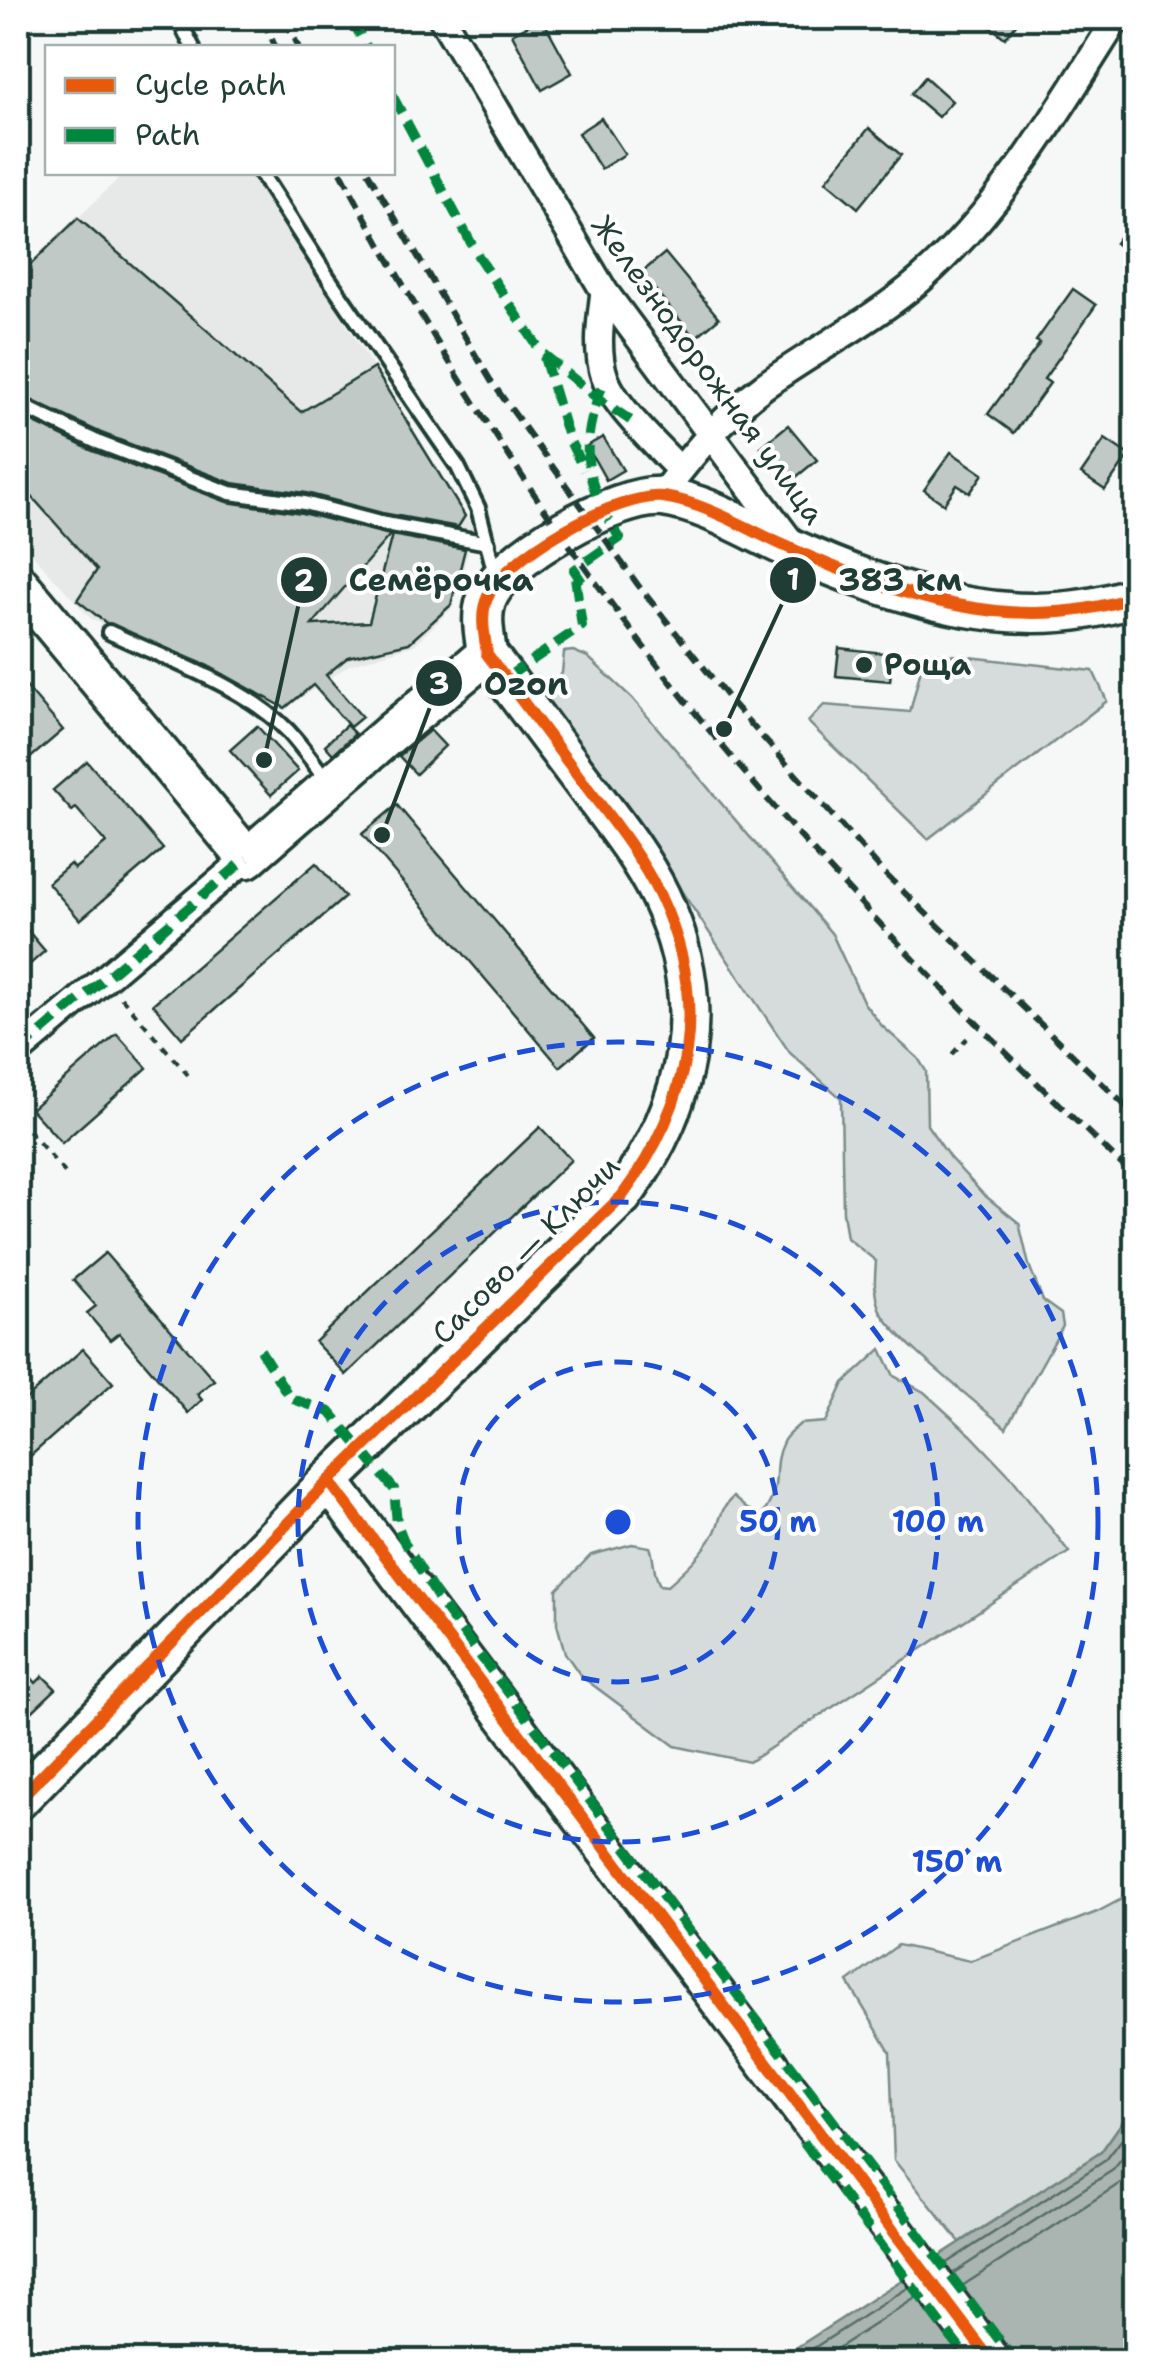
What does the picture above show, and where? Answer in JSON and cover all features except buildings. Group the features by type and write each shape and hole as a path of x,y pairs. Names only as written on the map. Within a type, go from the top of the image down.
{"street":[{"name":"Железнодорожная улица","path":"442,18 604,291 799,552"},
{"path":"18,1052 488,654 483,620 486,601 496,582 543,545 588,518 670,484 709,436 764,386 876,316 960,241 1014,172 1117,18"},
{"path":"604,291 599,343 605,379 670,484 704,509 799,552 911,594 988,611 1072,612 1136,596"},
{"path":"18,583 248,858"},
{"name":"Сасово — Ключи","path":"18,1800 328,1481 622,1196 662,1136 687,1055 689,996 674,929 658,892 616,826 488,654"},
{"path":"328,1481 992,2362"}],"lane":[{"path":"178,18 192,45"},
{"path":"262,175 458,466 478,508 496,582"},
{"path":"18,404 98,442 230,493 304,503 488,544"},
{"path":"110,632 264,711 287,730 332,786"}],"path":[{"path":"105,978 188,1074"},
{"path":"952,1054 967,1038"},
{"path":"18,1118 66,1174"}],"shaded area":[{"path":"122,175 253,175 474,529 453,607 414,645 349,665 285,709 91,619 18,538 18,277"},
{"path":"564,652 588,657 632,698 832,934 864,1003 926,1071 927,1125 983,1194 1019,1223 1043,1301 1061,1314 1063,1326 1006,1428 899,1335 879,1308 876,1261 847,1238 841,1098 790,1053 617,795 543,699 538,686 557,680 562,673"},
{"path":"925,652 1093,671 1107,701 928,839 808,722 824,705 910,712"},
{"path":"881,1349 894,1376 924,1392 971,1435 1012,1478 1069,1552 749,1762 675,1746 581,1676 565,1653 557,1624 557,1590 591,1555 632,1544 650,1547 658,1581 667,1586 705,1547 733,1497 762,1515 773,1494 784,1439 800,1424 826,1422 844,1383"},
{"path":"1135,1892 1135,2104 1101,2152 960,2242 894,2160 890,2052 848,1982 898,1945 970,1961 1097,1912"}],"water":[{"path":"1135,2104 1135,2361 774,2362 1101,2152"}],"railway":[{"path":"262,18 275,45"},
{"path":"285,18 298,45"},
{"path":"343,175 479,410 583,564 693,711 890,934 1136,1178"},
{"path":"370,175 491,381 638,585 733,704 883,872 1136,1116"}],"marked path":[{"path":"351,18 365,45"},
{"path":"395,101 478,256 542,353 636,424"},
{"path":"544,357 568,437 584,470"},
{"path":"582,582 574,570 620,538 598,497 588,461 591,423 605,379"},
{"path":"506,678 582,626 574,570"},
{"path":"18,1052 247,858"},
{"path":"260,1350 290,1398 330,1412 394,1489 397,1524 405,1544 444,1608 1016,2362"},
{"path":"803,2142 970,2362"}],"cycle path":[{"path":"18,1800 329,1481 622,1196 664,1125 678,1088 689,1014 676,936 660,896 634,851 487,654 483,614 496,584 537,548 591,516 643,498 663,497 710,510 868,580 956,605 1046,613 1091,608 1136,596"},
{"path":"329,1481 992,2362"}],"place":[{"name":"Роща","path":"864,665"},
{"name":"383 км","path":"724,729"},
{"name":"Семёрочка","path":"264,760"},
{"name":"Ozon","path":"382,835"}]}
